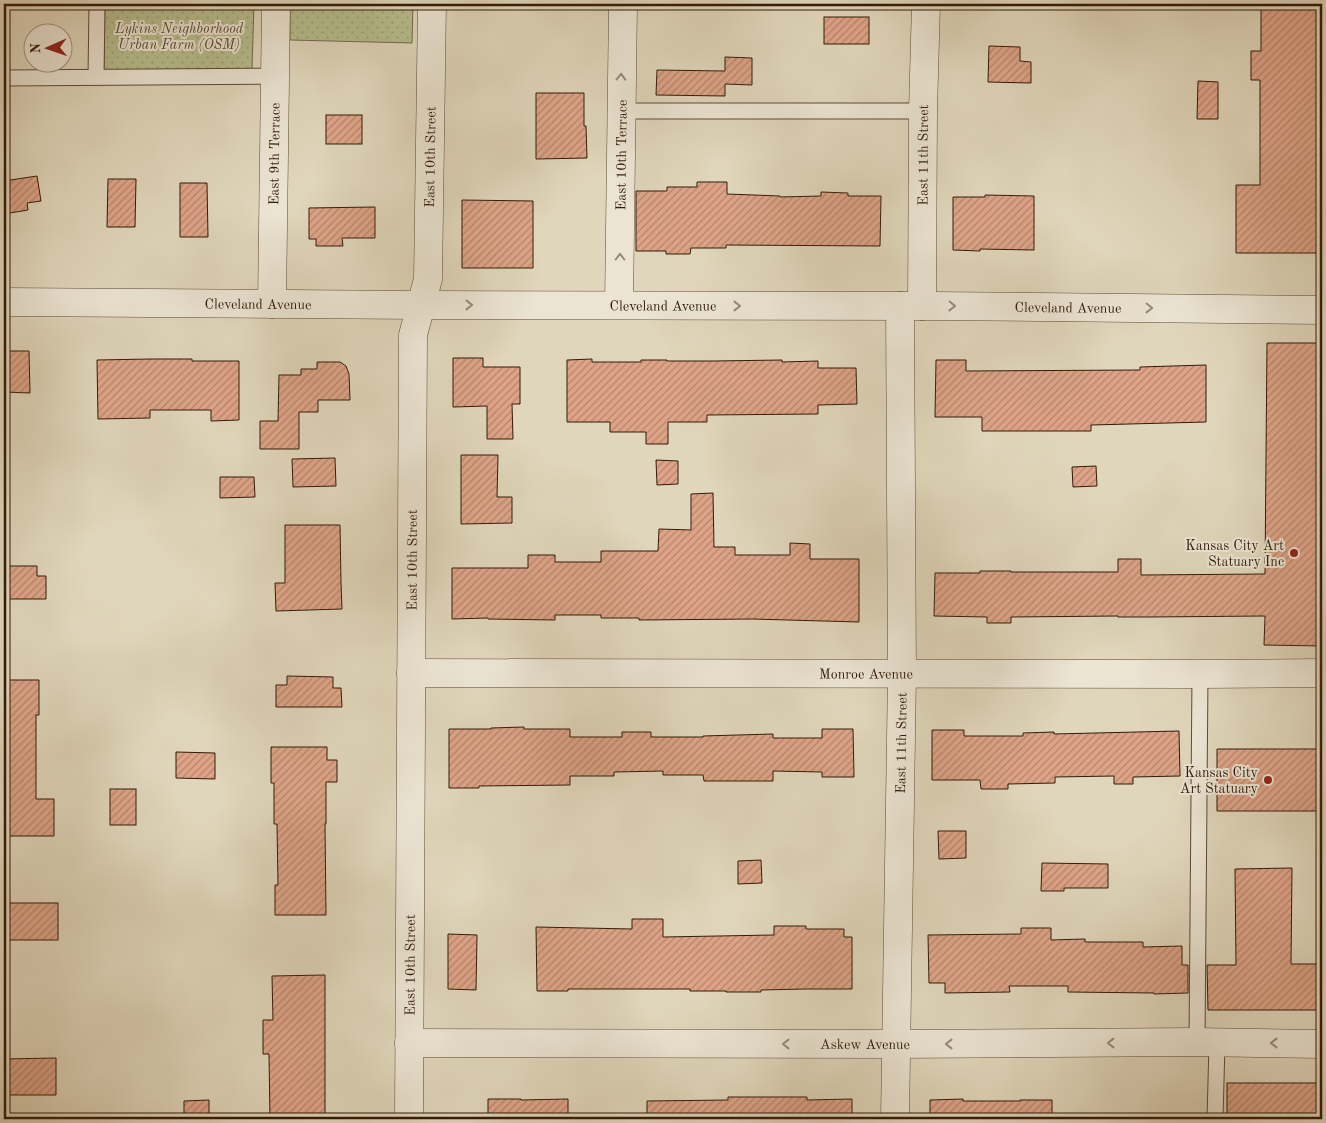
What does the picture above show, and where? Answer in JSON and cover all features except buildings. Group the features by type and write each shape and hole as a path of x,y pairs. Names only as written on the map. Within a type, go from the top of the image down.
{"street":[{"name":"East 9th Terrace","path":"272,304 276,4"},
{"name":"East 10th Street","path":"409,1119 413,334 428,279 432,4"},
{"name":"East 10th Terrace","path":"619,306 622,4"},
{"name":"East 11th Street","path":"895,1119 902,674 911,306 923,111 926,4"},
{"name":"Cleveland Avenue","path":"4,302 911,306 1322,310"},
{"name":"Monroe Avenue","path":"411,673 1322,673"},
{"name":"Askew Avenue","path":"410,1043 1322,1044"}],"lane":[{"path":"96,77 97,4"},
{"path":"4,78 275,76"},
{"path":"621,111 923,111"},
{"path":"1200,674 1207,1043 1215,1119"}],"green space":[{"name":"Lykins Neighborhood Urban Farm (OSM)","path":"105,4 254,4 252,69 104,70"},
{"path":"290,4 413,4 412,43 290,40"}],"place":[{"name":"Kansas City Art Statuary Inc","path":"1294,553"},
{"name":"Kansas City Art Statuary","path":"1268,780"}]}
